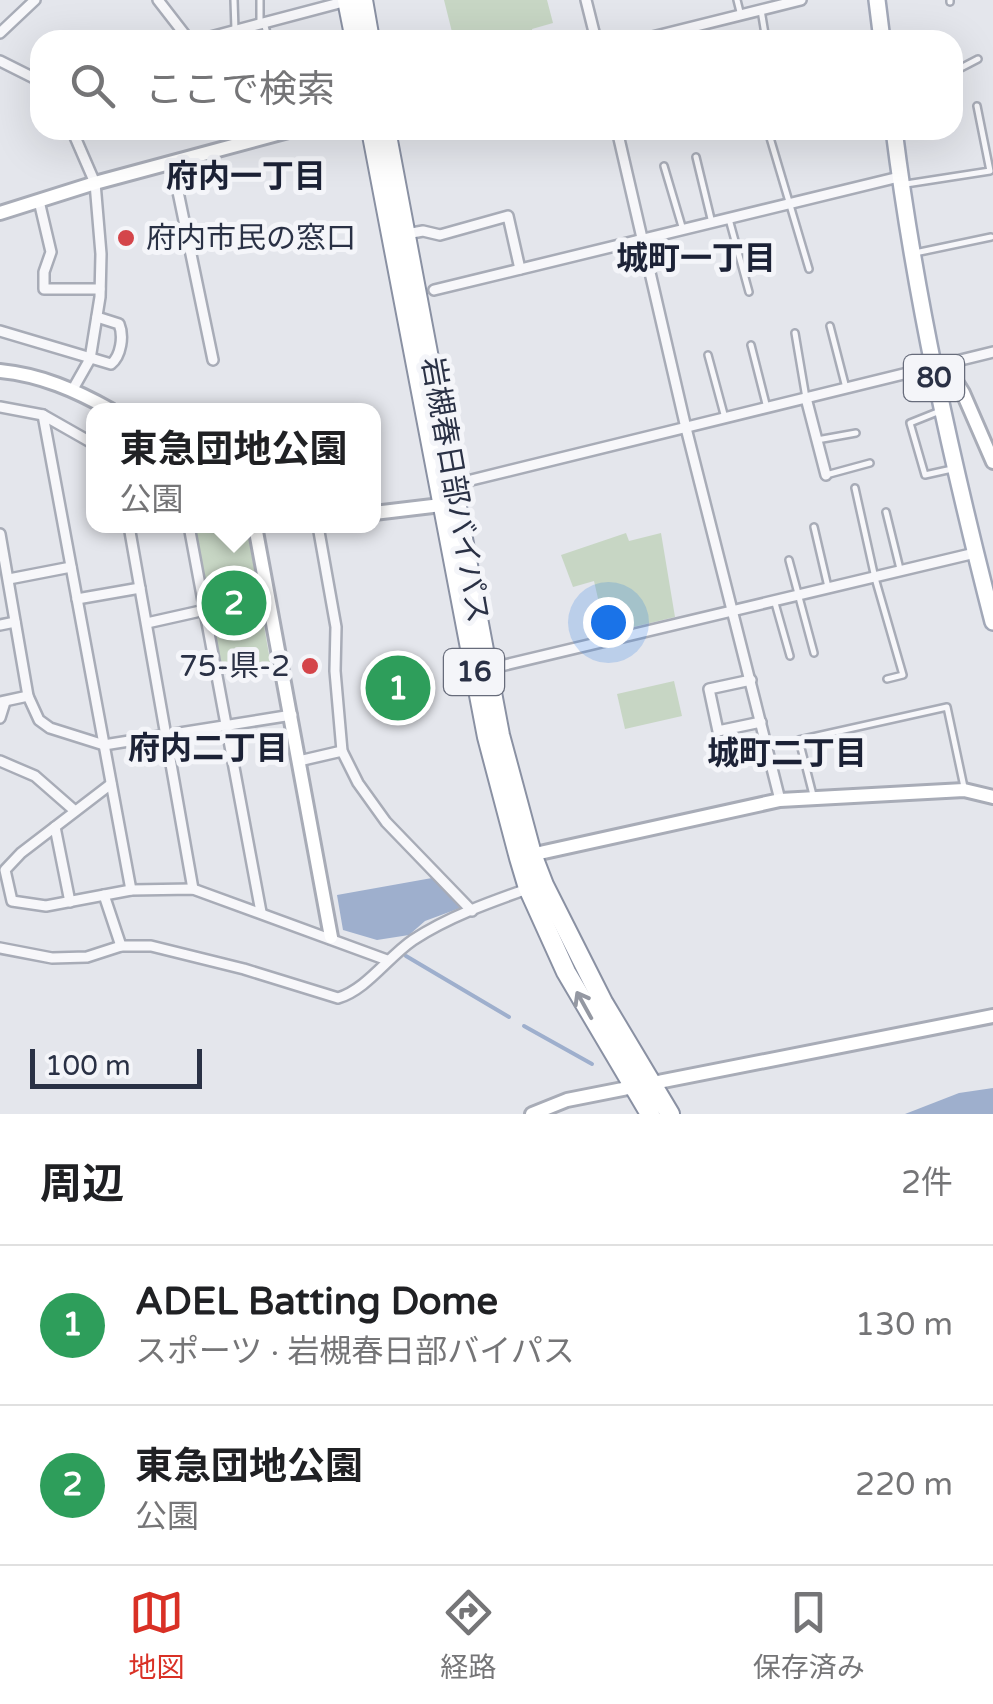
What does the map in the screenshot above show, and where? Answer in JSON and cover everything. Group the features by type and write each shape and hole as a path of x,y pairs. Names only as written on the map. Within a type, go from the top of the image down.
{"highway":[{"path":"349,0 354,30"},
{"path":"363,0 368,30"},
{"name":"岩槻春日部バイパス","path":"374,140 487,737 566,972 644,1086 670,1114"},
{"name":"岩槻春日部バイパス","path":"388,140 526,856"},
{"name":"岩槻春日部バイパス","path":"644,1086 650,1114"}],"main road":[{"path":"877,0 881,30"},
{"name":"80","path":"895,140 910,254 938,365 942,411 954,468 993,622"}],"street":[{"path":"0,33 34,0"},
{"path":"158,0 181,30"},
{"path":"234,30 349,0"},
{"path":"586,0 594,30"},
{"path":"696,30 802,0"},
{"path":"0,61 30,77"},
{"path":"73,389 90,359 102,254 94,183 76,140"},
{"path":"0,213 94,183 256,140"},
{"path":"619,140 686,428 780,800"},
{"path":"172,163 212,360"},
{"path":"434,290 900,181"},
{"path":"39,201 52,252 44,272 44,289 100,289"},
{"path":"406,234 423,230 440,235 508,216 520,269"},
{"path":"0,331 111,364 116,361 123,334 119,324 97,317"},
{"path":"454,484 993,352"},
{"path":"938,365 962,393 993,462"},
{"path":"0,371 44,379 98,403"},
{"path":"806,398 826,475"},
{"path":"0,407 43,415 86,439"},
{"path":"43,415 131,890"},
{"path":"381,512 441,504"},
{"path":"131,533 193,889"},
{"path":"190,533 260,912"},
{"path":"252,533 292,716 331,936"},
{"path":"319,533 336,628 335,671 342,751 386,822 472,911"},
{"path":"1,540 28,696 39,720 50,728 104,746 292,716"},
{"path":"488,670 975,553"},
{"path":"9,579 71,566"},
{"path":"77,599 140,588"},
{"path":"146,622 205,610"},
{"path":"0,625 15,622"},
{"path":"751,680 709,688 718,731 761,722"},
{"path":"0,718 2,702 28,696"},
{"path":"299,761 342,751"},
{"path":"0,761 35,776 74,811"},
{"path":"111,784 5,870 12,902 46,906 131,890 193,889 331,936 387,960"},
{"path":"526,856 780,800 964,790 993,798"},
{"path":"55,827 70,902"},
{"path":"0,948 52,958 87,957 122,946 150,946 338,998 349,995 387,960 437,926 536,886"},
{"path":"104,895 122,946"},
{"path":"532,1114 567,1100 993,1016"}],"lane":[{"path":"234,0 234,30"},
{"path":"260,0 265,30"},
{"path":"737,0 741,16"},
{"path":"762,10 765,30"},
{"path":"963,67 978,59"},
{"path":"900,181 990,171 977,106"},
{"path":"236,140 238,145"},
{"path":"771,140 809,268"},
{"path":"696,158 712,223"},
{"path":"664,166 683,230"},
{"path":"729,219 750,292"},
{"path":"910,254 991,237"},
{"path":"830,326 846,388"},
{"path":"794,334 806,398"},
{"path":"752,345 767,408"},
{"path":"708,355 725,418"},
{"path":"942,411 910,423 924,475 954,468"},
{"path":"818,440 856,432"},
{"path":"826,475 870,462"},
{"path":"854,488 903,675 886,679"},
{"path":"886,512 901,572"},
{"path":"814,526 828,590"},
{"path":"788,560 814,653"},
{"path":"775,603 790,656"},
{"path":"813,798 800,740 947,707 964,790"}],"green space":[{"path":"444,0 547,0 553,23 532,30 452,30"},
{"path":"196,533 242,533 249,540 271,666 222,674"},
{"path":"626,533 629,541 661,533 675,617 625,629 620,599 599,603 594,581 573,587 561,555"},
{"path":"674,681 682,716 625,729 617,694"}],"water":[{"path":"432,878 460,908 425,921 409,935 377,940 343,930 337,895"},
{"path":"993,1088 993,1114 905,1114 959,1093"}],"waterway":[{"path":"406,956 509,1017"},
{"path":"524,1026 592,1064"}],"place":[{"name":"府内市民の窓口","path":"126,238"},
{"name":"東急団地公園","path":"234,603"},
{"name":"75-県-2","path":"310,666"},
{"name":"ADEL Batting Dome","path":"398,688"}],"district":[{"name":"府内一丁目","path":"246,177"},
{"name":"城町一丁目","path":"696,259"},
{"name":"府内二丁目","path":"208,749"},
{"name":"城町二丁目","path":"787,754"}]}
